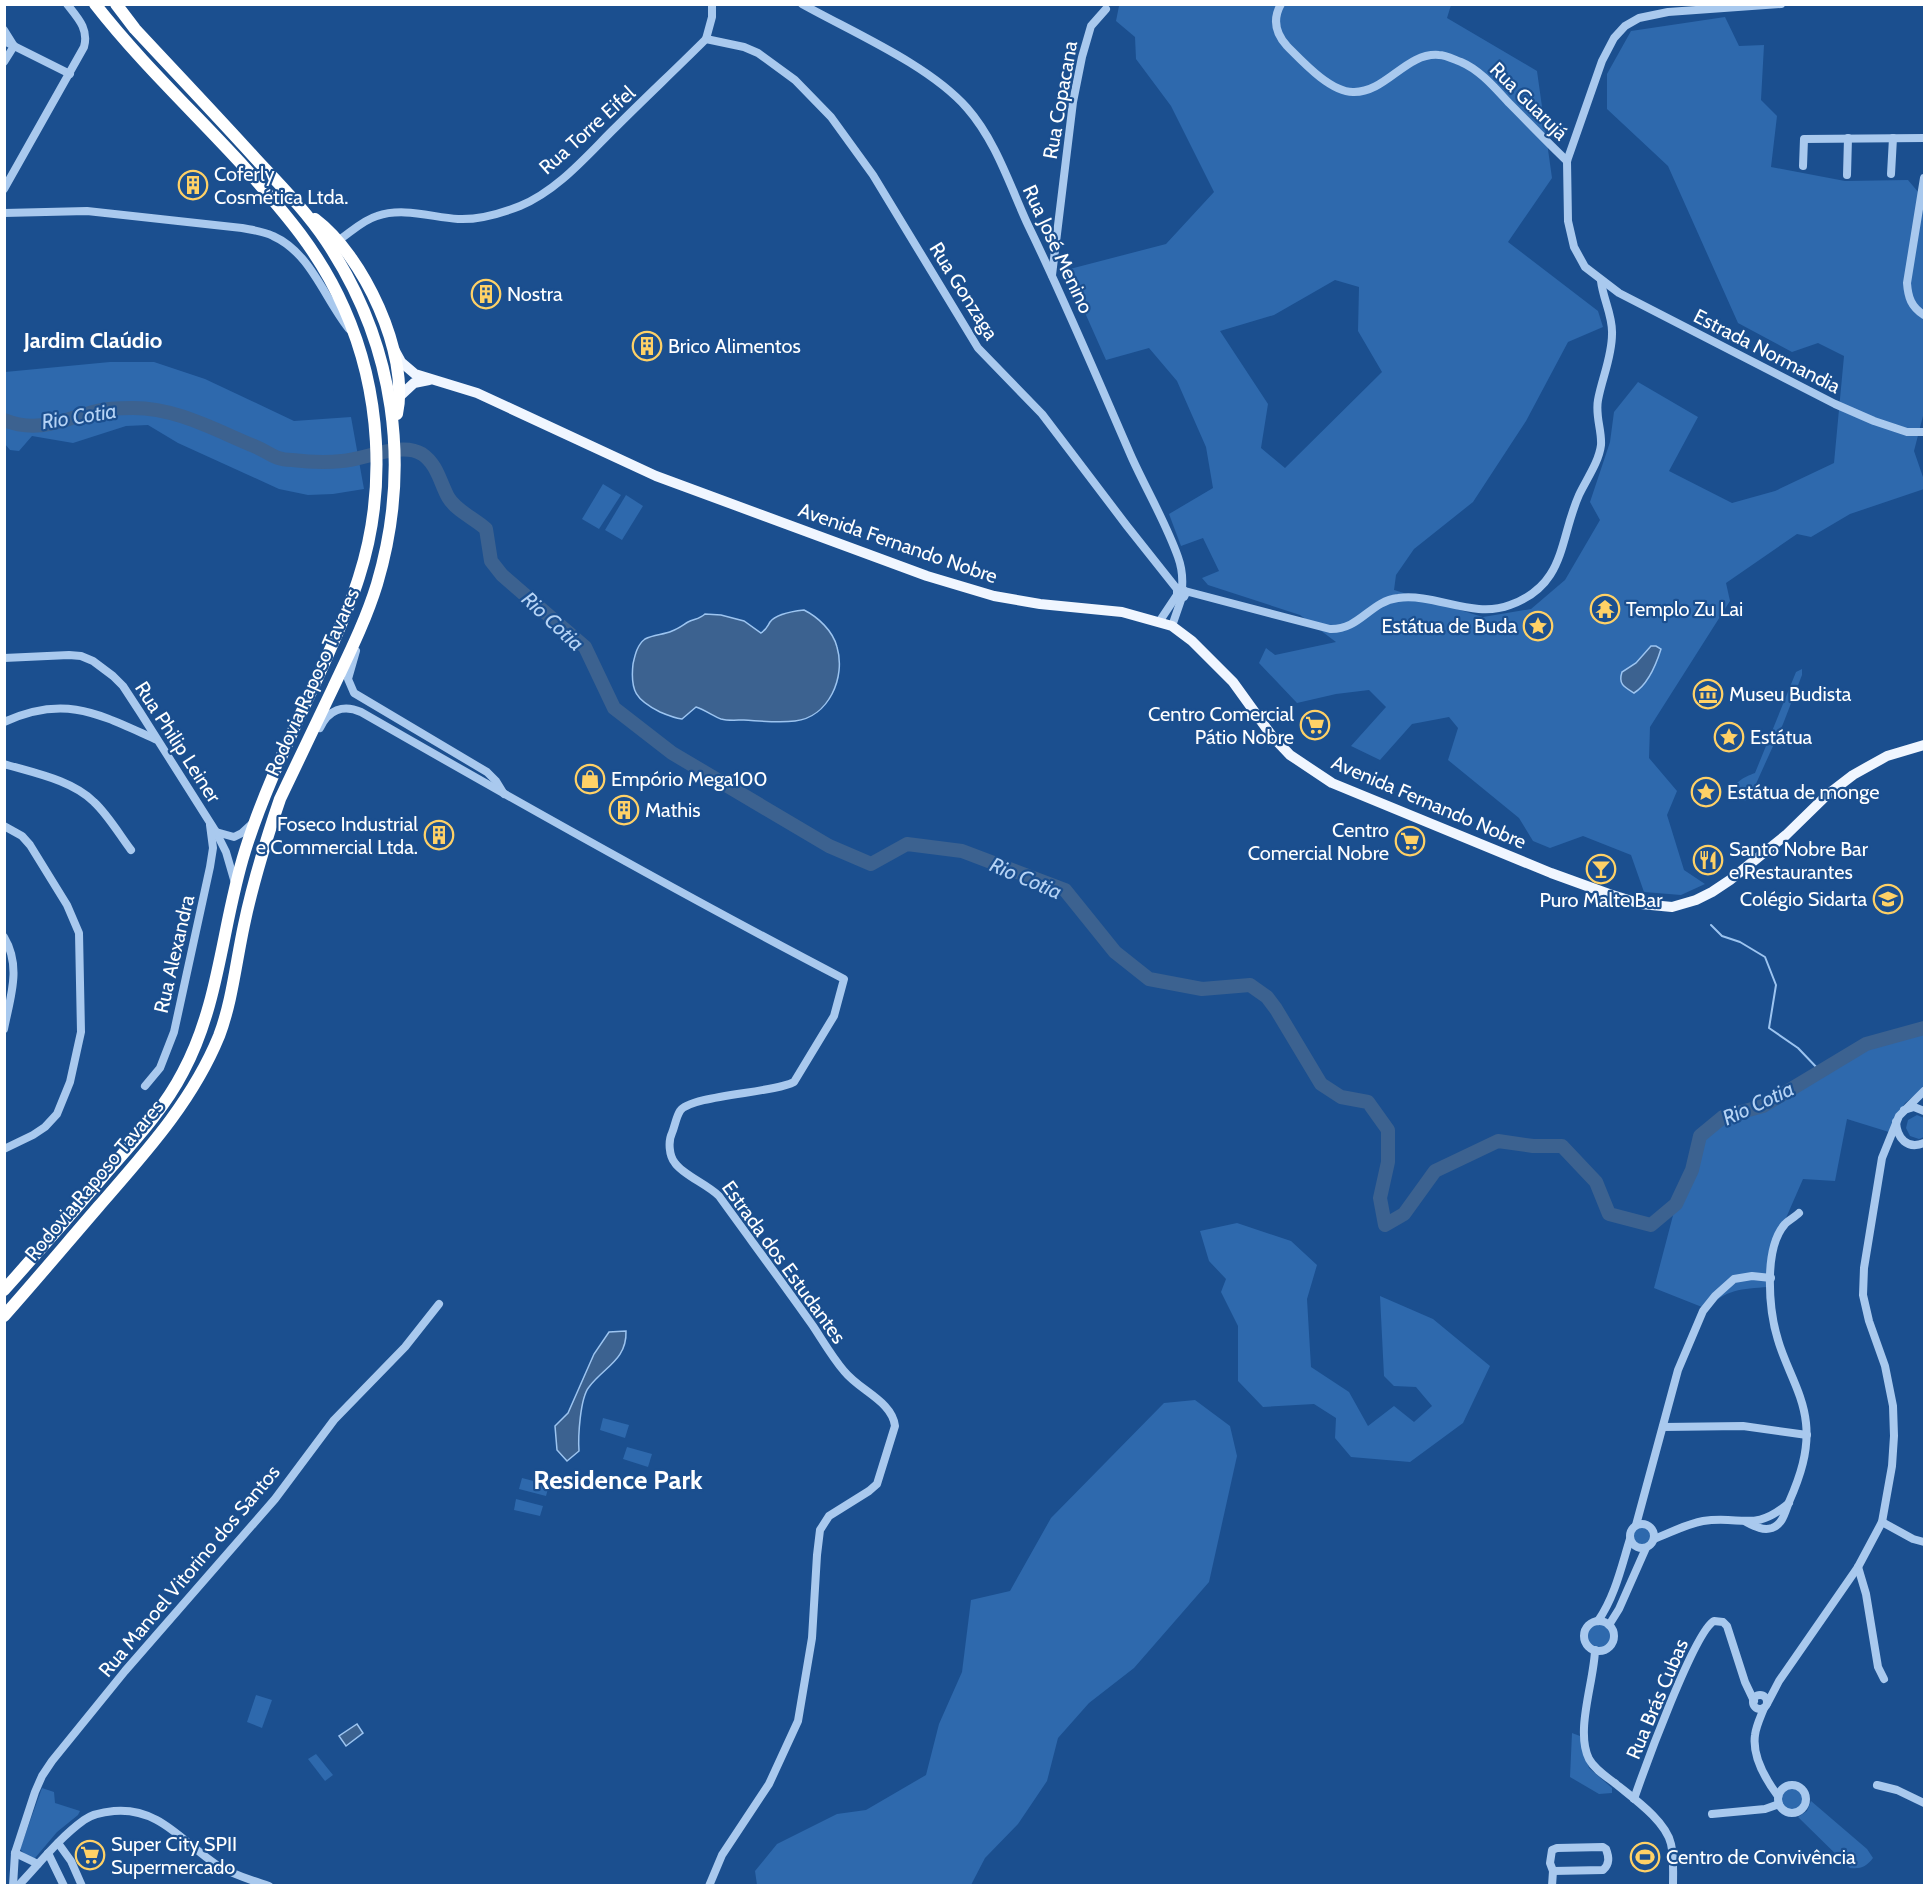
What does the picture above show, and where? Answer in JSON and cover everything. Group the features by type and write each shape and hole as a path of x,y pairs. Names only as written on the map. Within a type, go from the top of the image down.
{"highway":[{"name":"Rodovia Raposo Tavares","path":"4,1290 149,1122 183,1072 207,1016 245,850 351,602 360,575 372,526 376,472 372,403 356,337 344,308 313,250 294,225 122,37 95,4"},
{"name":"Rodovia Raposo Tavares","path":"4,1317 158,1138 194,1087 210,1057 220,1033 257,871 280,799 360,631 377,585 389,530 395,467 394,431 385,373 377,342 367,316 342,267 300,207 135,29 116,4"},
{"path":"300,207 339,240 352,256 363,276 393,348 400,396 394,431"},
{"path":"4,1323 19,1299"}],"main road":[{"name":"Avenida Fernando Nobre","path":"393,348 407,369 414,374 477,393 656,476 927,576 994,596 1122,612 1172,626 1192,641 1233,682 1272,736 1290,755 1332,783 1551,873 1641,904 1672,907 1696,900 1712,892 1778,842 1827,795 1853,775 1887,756 1924,745"},
{"path":"400,396 414,383 429,380"}],"street":[{"path":"4,189 84,47 85,30 67,4"},
{"path":"706,39 712,17 712,4"},
{"name":"Rua José Menino","path":"802,4 920,69 968,109 983,129 1052,275 1140,475 1178,555 1184,574 1172,626"},
{"name":"Rua Guarujá","path":"1281,4 1276,19 1277,31 1286,44 1314,73 1334,86 1352,92 1367,90 1419,58 1439,55 1462,63 1481,75 1567,161"},
{"name":"Estrada Normandia","path":"1781,4 1694,7 1668,12 1640,18 1625,26 1614,38 1602,61 1567,161 1568,221 1574,247 1585,267 1619,293 1835,404 1907,432 1924,432"},
{"name":"Rua Copacana","path":"1052,275 1073,102 1082,57 1091,26 1106,9"},
{"path":"4,30 14,46"},
{"name":"Rua Gonzaga","path":"706,39 744,47 758,53 795,80 831,117 853,145 919,250 958,319 978,348 1042,414 1127,526 1181,592"},
{"name":"Rua Torre Eifel","path":"339,240 367,220 391,213 460,219 483,216 521,206 568,173 706,39"},
{"path":"4,41 70,74"},
{"path":"4,62 14,46"},
{"path":"1847,175 1848,138"},
{"path":"1891,174 1893,138"},
{"path":"1803,166 1804,139 1924,138"},
{"path":"1924,178 1907,283 1909,298 1918,311 1924,315"},
{"path":"888,200 898,194"},
{"path":"4,213 87,211 260,231 285,242 299,254 339,316 356,337"},
{"path":"919,250 928,245"},
{"name":"Estrada Normandia","path":"1181,592 1330,629 1349,627 1382,603 1398,597 1421,598 1482,610 1510,605 1528,597 1543,585 1559,558 1578,497 1601,445 1597,404 1608,365 1613,331 1601,281"},
{"name":"Estrada dos Estudantes","path":"377,585 369,617 348,673 351,689 362,699 492,776 504,795"},
{"path":"1159,622 1181,592"},
{"name":"Rua Philip Leiner","path":"4,658 81,656 93,661 123,686 216,832 226,852 235,886"},
{"path":"4,722 31,712 71,708 104,716 156,739"},
{"name":"Estrada dos Estudantes","path":"280,799 300,770 325,719 334,711 343,708 361,712 504,795 844,979 834,1016 794,1082 718,1099 692,1102 680,1110 670,1136 671,1156 676,1166 710,1186 719,1196 843,1371 857,1386 890,1410 895,1426 874,1488 829,1516 820,1530 816,1555 812,1638 798,1721 769,1784 722,1855 709,1886"},
{"path":"4,764 62,783 84,794 95,803 130,850"},
{"path":"474,778 480,768"},
{"name":"Rua Philip Leiner","path":"216,832 234,837 256,820"},
{"name":"Rua Alexandra","path":"145,1086 160,1068 176,1022 210,867 213,848 210,822"},
{"path":"4,826 22,836 30,845 66,905 79,933 81,1032 70,1082 57,1114 45,1127 33,1135 4,1149"},
{"path":"4,937 14,960 15,972 4,1029"},
{"path":"1712,1814 1765,1809 1778,1800 1781,1790 1795,1785 1802,1789 1805,1803 1801,1809 1793,1813 1785,1811 1778,1800 1767,1782 1755,1736 1765,1706 1779,1681 1858,1567 1882,1522 1892,1466 1893,1406 1885,1366 1869,1321 1863,1295 1864,1268 1882,1158 1896,1122 1904,1110 1924,1091"},
{"path":"1904,1110 1914,1107 1924,1111"},
{"path":"1896,1122 1898,1135 1907,1144 1913,1146 1924,1143"},
{"path":"1609,1625 1646,1548 1654,1539 1687,1525 1704,1521 1746,1522 1757,1528 1771,1528 1782,1520 1800,1477 1807,1435 1802,1403 1778,1342 1771,1315 1771,1278 1777,1240 1785,1225 1799,1213"},
{"path":"1598,1621 1609,1625 1613,1635 1611,1643 1604,1649 1595,1650 1587,1645 1584,1635 1587,1627 1598,1621 1606,1609 1616,1587 1630,1539 1630,1531 1636,1525 1678,1370 1703,1311 1715,1296 1734,1279 1752,1276 1771,1278"},
{"name":"Rua Manoel Vitorino dos Santos","path":"13,1886 15,1853 35,1792 52,1761 125,1671 275,1499 334,1420 405,1347 439,1304"},
{"path":"1663,1427 1743,1426 1807,1435"},
{"path":"1882,1522 1913,1539 1924,1542"},
{"path":"1636,1525 1644,1524 1651,1528 1654,1539"},
{"path":"1630,1539 1638,1548 1646,1548"},
{"path":"1858,1567 1866,1594 1878,1667 1884,1678"},
{"name":"Rua Brás Cubas","path":"1634,1799 1692,1654 1710,1623 1719,1621 1727,1626 1745,1682 1754,1701 1758,1696 1762,1696 1765,1698 1765,1706"},
{"path":"1595,1650 1583,1727 1589,1759 1598,1770 1634,1799 1663,1827 1672,1853 1673,1886"},
{"path":"1877,1785 1897,1790 1924,1803"},
{"path":"18,1886 58,1843 89,1817 106,1811 135,1810 177,1832 225,1869 269,1886"},
{"path":"58,1843 71,1862 82,1886"},
{"path":"1552,1886 1553,1871 1550,1863 1552,1850 1603,1847 1606,1849 1609,1860 1604,1870 1553,1871"},
{"path":"15,1853 38,1864"},
{"path":"48,1853 64,1886"}],"shaded area":[{"path":"1113,5 1451,5 1447,18 1537,71 1552,178 1508,242 1598,311 1603,327 1568,342 1526,421 1473,502 1414,549 1396,575 1394,590 1483,617 1531,609 1565,580 1600,520 1590,502 1610,442 1614,412 1638,382 1698,417 1669,471 1732,503 1775,491 1834,463 1844,356 1818,343 1792,352 1738,323 1668,166 1607,109 1607,74 1631,31 1725,17 1739,46 1764,45 1761,100 1777,116 1771,167 1845,181 1908,180 1924,199 1924,412 1914,451 1924,480 1924,489 1850,514 1811,537 1797,534 1726,583 1730,601 1650,727 1649,758 1677,791 1667,815 1684,870 1705,884 1681,895 1644,892 1631,855 1583,836 1550,848 1533,841 1519,818 1448,760 1458,728 1449,717 1412,724 1380,760 1351,746 1386,707 1369,690 1336,694 1297,703 1259,663 1266,648 1275,655 1336,642 1300,615 1208,585 1202,578 1219,571 1203,538 1181,546 1169,514 1213,488 1206,447 1177,381 1149,348 1106,360 1066,270 1166,244 1214,192 1171,106 1136,59 1135,37 1116,21 1119,6","holes":["1335,280 1359,287 1358,331 1382,372 1285,468 1261,448 1268,404 1220,331 1274,315"]},
{"path":"110,362 154,362 205,379 294,421 351,417 364,489 308,495 279,489 178,443 148,425 126,426 73,443 32,436 19,451 10,450 5,444 5,372"},
{"path":"603,484 621,495 599,529 582,519"},
{"path":"626,495 643,506 622,540 605,530"},
{"path":"804,610 828,630 835,641 839,659 837,683 832,694 826,704 807,718 782,722 727,720 696,707 682,719 652,708 636,694 632,673 633,664 638,647 645,639 674,630 705,614 721,615 744,621 761,633 773,619 786,613"},
{"path":"1651,646 1661,649 1659,655 1647,680 1634,693 1623,685 1622,672 1636,663"},
{"path":"1802,669 1802,675 1783,724 1750,797 1745,801 1733,800 1733,790 1738,782 1755,773 1796,672"},
{"path":"1924,1028 1924,1088 1905,1103 1889,1132 1847,1119 1835,1181 1803,1179 1779,1234 1768,1287 1735,1291 1720,1297 1707,1309 1654,1288 1676,1204 1692,1170 1700,1136 1723,1117 1763,1106 1866,1044"},
{"path":"1917,1115 1924,1118 1924,1137 1919,1139 1910,1136 1906,1128 1908,1120"},
{"path":"1237,1223 1291,1241 1317,1265 1307,1299 1311,1367 1349,1392 1368,1426 1394,1406 1414,1422 1432,1406 1416,1387 1394,1386 1384,1376 1380,1296 1433,1319 1490,1366 1463,1423 1410,1462 1351,1457 1335,1438 1336,1418 1314,1404 1263,1407 1238,1381 1238,1326 1221,1292 1226,1279 1209,1261 1200,1231"},
{"path":"626,1331 623,1349 619,1356 586,1392 580,1418 579,1451 567,1461 557,1450 555,1426 568,1413 594,1354 609,1332"},
{"path":"1195,1400 1230,1426 1237,1456 1209,1582 1134,1668 1089,1703 1058,1738 1047,1781 1018,1824 985,1858 971,1885 757,1885 755,1871 777,1844 837,1814 866,1810 926,1775 939,1724 962,1672 971,1600 1010,1591 1051,1518 1164,1403"},
{"path":"603,1418 629,1425 625,1438 600,1430"},
{"path":"627,1447 652,1454 648,1467 623,1459"},
{"path":"522,1478 549,1485 546,1496 519,1489"},
{"path":"516,1499 543,1506 540,1516 514,1510"},
{"path":"1642,1524 1651,1527 1654,1536 1651,1545 1642,1548 1633,1545 1630,1536 1633,1527"},
{"path":"1599,1621 1609,1626 1614,1636 1609,1646 1599,1651 1589,1646 1584,1636 1589,1626"},
{"path":"256,1695 272,1700 262,1728 247,1722"},
{"path":"357,1724 363,1733 346,1746 339,1736"},
{"path":"1572,1733 1580,1736 1589,1768 1612,1788 1612,1793 1599,1794 1570,1777"},
{"path":"316,1754 333,1775 325,1781 308,1759"},
{"path":"42,1788 54,1792 55,1803 80,1811 57,1832 35,1858 30,1859 20,1849"},
{"path":"1792,1788 1800,1791 1803,1799 1800,1807 1792,1810 1784,1807 1781,1799 1784,1791"},
{"path":"1811,1801 1867,1849 1873,1858 1868,1864 1860,1868 1850,1868 1798,1817 1807,1811"}],"waterway":[{"name":"Rio Cotia","path":"4,420 29,426 51,424 106,409 149,409 195,421 285,459 336,462 404,449 422,454 435,468 451,502 486,529 491,561 502,575 585,647 614,708 672,753 829,846 871,864 907,844 962,851 1065,890 1115,952 1149,979 1202,989 1250,985 1267,997 1321,1084 1341,1097 1368,1102 1388,1130 1388,1162 1380,1198 1385,1225 1404,1214 1435,1171 1498,1141 1533,1146 1562,1146 1596,1182 1609,1214 1651,1225 1676,1204 1692,1170 1700,1136 1723,1117 1763,1106 1866,1044 1924,1028"},
{"path":"1711,925 1722,936 1740,942 1765,957 1776,985 1769,1028 1798,1048 1820,1071"}],"place":[{"name":"Coferly Cosmética Ltda.","path":"193,185"},
{"name":"Nostra","path":"486,294"},
{"name":"Brico Alimentos","path":"647,346"},
{"name":"Templo Zu Lai","path":"1605,609"},
{"name":"Estátua de Buda","path":"1538,626"},
{"name":"Museu Budista","path":"1708,694"},
{"name":"Centro Comercial Pátio Nobre","path":"1315,725"},
{"name":"Estátua","path":"1729,737"},
{"name":"Empório Mega100","path":"590,779"},
{"name":"Estátua de monge","path":"1706,792"},
{"name":"Mathis","path":"624,810"},
{"name":"Foseco Industrial e Commercial Ltda.","path":"439,835"},
{"name":"Centro Comercial Nobre","path":"1410,841"},
{"name":"Santo Nobre Bar e Restaurantes","path":"1708,860"},
{"name":"Puro Malte Bar","path":"1601,869"},
{"name":"Colégio Sidarta","path":"1888,899"},
{"name":"Super City SPII Supermercado","path":"90,1855"},
{"name":"Centro de Convivência","path":"1645,1857"}],"district":[{"name":"Jardim Claúdio","path":"93,340"},
{"name":"Residence Park","path":"618,1480"}]}
